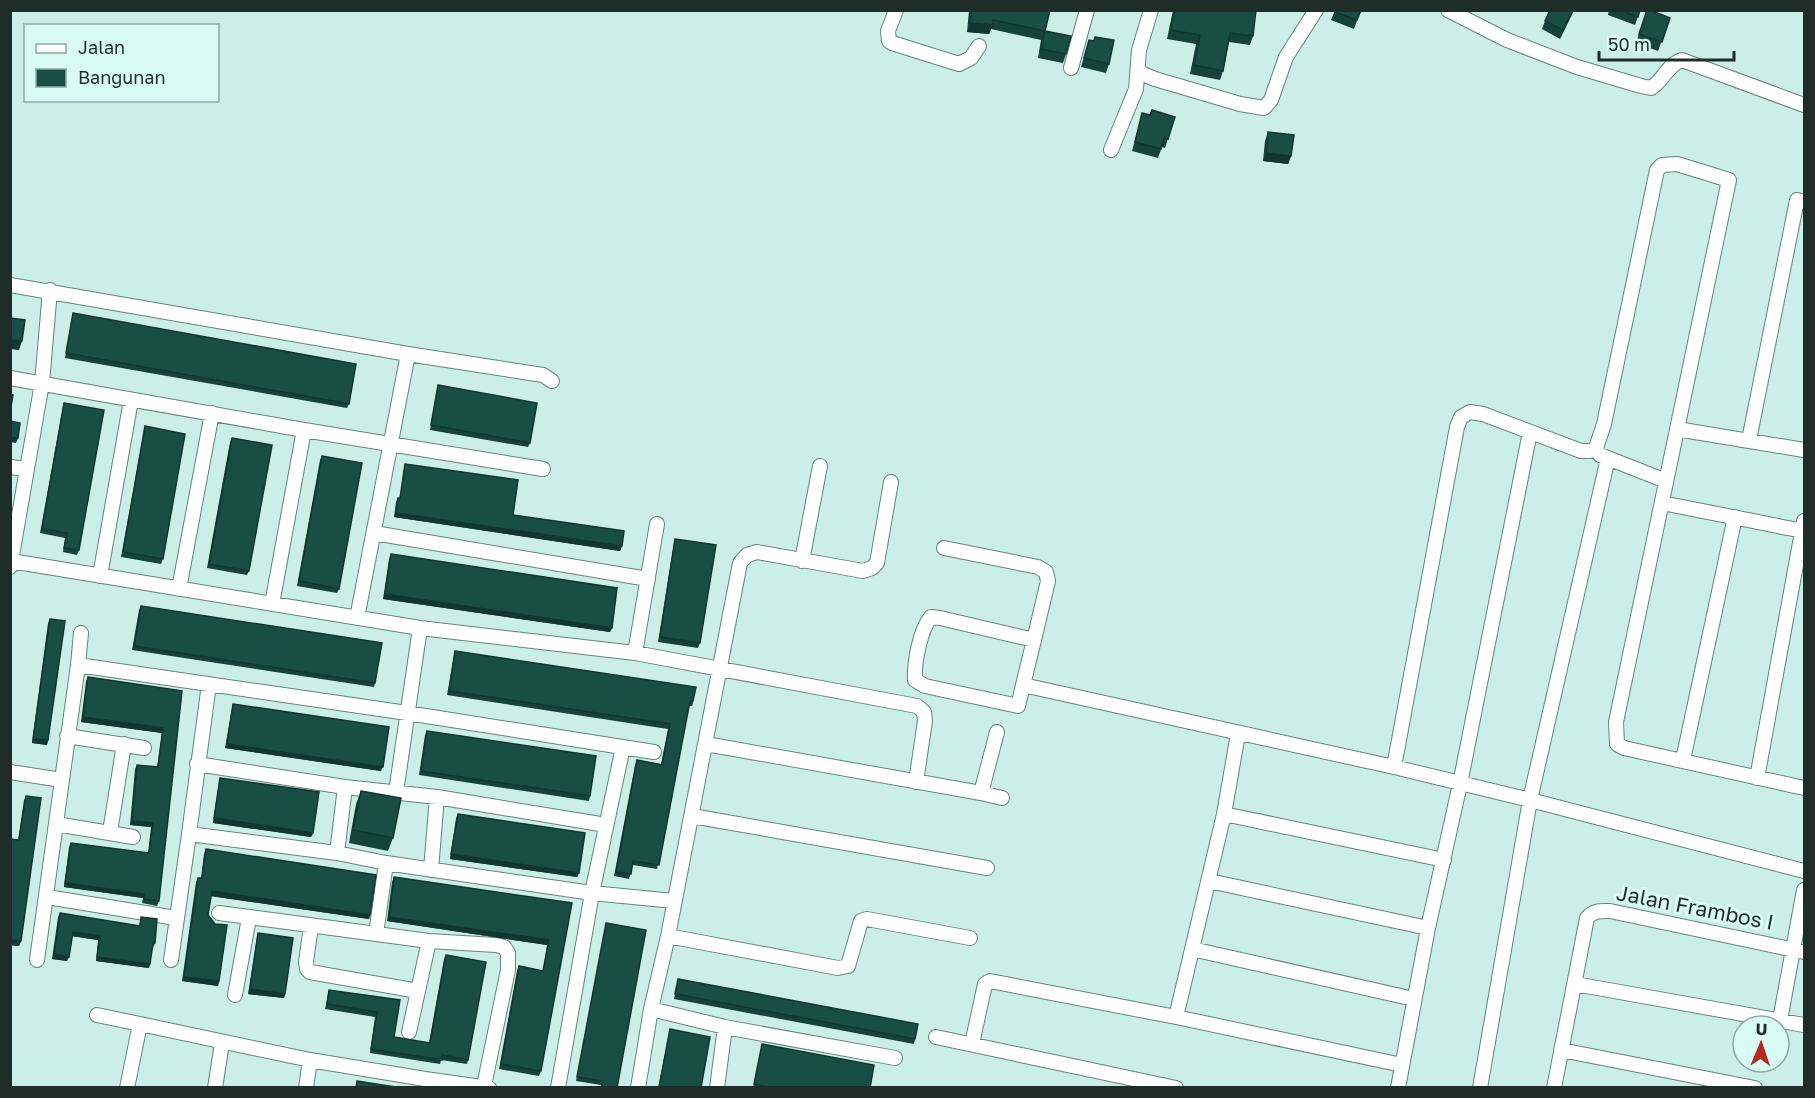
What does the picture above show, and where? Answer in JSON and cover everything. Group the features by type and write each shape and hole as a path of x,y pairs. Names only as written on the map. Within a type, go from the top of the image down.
{"street":[{"path":"896,10 888,31 888,38 892,43 959,64 971,58 979,46"},
{"path":"1071,68 1087,10"},
{"path":"1111,150 1136,88 1139,50 1151,10"},
{"path":"1138,72 1155,79 1264,108 1271,100 1286,57 1316,10"},
{"path":"1448,10 1507,40 1567,64 1641,86 1651,88 1658,84 1675,62 1682,60 1804,105"},
{"path":"1590,451 1596,448 1604,424 1657,170 1662,165 1677,164 1729,180 1616,722 1616,738 1617,744 1624,748 1804,788"},
{"path":"1749,440 1797,200 1804,202"},
{"path":"10,285 51,290 408,354 543,375 552,381"},
{"path":"51,290 42,383 12,557 100,576 420,628 635,653 917,706 924,712 925,721 916,782"},
{"path":"357,618 408,354"},
{"path":"10,378 543,469"},
{"path":"100,576 131,400"},
{"path":"1394,767 1457,427 1461,417 1470,412 1483,414 1581,451 1590,451 1666,481"},
{"path":"179,589 212,413"},
{"path":"1677,429 1804,450"},
{"path":"272,604 304,430"},
{"path":"1398,1088 1428,928 1460,784 1530,432"},
{"path":"1480,1088 1530,800 1608,458"},
{"path":"802,561 820,466"},
{"path":"10,467 27,469"},
{"path":"638,1088 651,1009 692,816 740,563 747,555 757,552 863,570 872,568 878,563 891,482"},
{"path":"1662,503 1735,517 1804,526 1757,777"},
{"path":"1683,760 1735,517"},
{"path":"635,653 657,524"},
{"path":"374,533 648,579"},
{"path":"944,548 1038,567 1046,572 1048,581 1034,640 1018,706 925,686 915,680 914,669 925,624 931,617 1034,640"},
{"path":"396,792 420,628"},
{"path":"37,960 81,633"},
{"path":"78,665 654,752"},
{"path":"171,960 209,684"},
{"path":"1023,685 1394,767 1804,871"},
{"path":"981,793 997,732"},
{"path":"1176,1017 1224,814 1238,734"},
{"path":"67,736 144,748"},
{"path":"110,832 124,744"},
{"path":"706,744 1002,798"},
{"path":"558,1088 592,893 623,747"},
{"path":"197,764 437,797 606,825"},
{"path":"10,772 62,780"},
{"path":"337,853 345,786"},
{"path":"431,870 437,797"},
{"path":"1224,814 1444,860"},
{"path":"692,816 987,868"},
{"path":"56,824 133,837"},
{"path":"189,834 337,853 386,863 592,893 674,900"},
{"path":"376,934 386,863"},
{"path":"1209,881 1428,928"},
{"path":"1782,1014 1799,951 1804,890"},
{"path":"47,897 176,918"},
{"name":"Jalan Frambos I","path":"1554,1088 1587,918 1591,914 1598,911 1610,911 1799,951"},
{"path":"97,1015 310,1060 486,1087 508,970 508,953 504,947 429,941 219,913"},
{"path":"235,995 249,918"},
{"path":"668,936 838,968 848,966 858,928 861,921 867,919 970,938"},
{"path":"311,926 306,962 310,972 418,992"},
{"path":"409,1032 429,941"},
{"path":"1192,949 1414,999"},
{"path":"972,1044 986,984 990,981 1176,1017 1402,1065"},
{"path":"1575,984 1746,1014"},
{"path":"651,1009 725,1027 895,1058"},
{"path":"127,1088 140,1024"},
{"path":"717,1088 725,1027"},
{"path":"936,1037 1176,1088"},
{"path":"215,1088 222,1043"},
{"path":"1561,1050 1755,1088"},
{"path":"306,1088 310,1060"}],"building":[{"path":"972,10 1050,10 1045,31 993,20 993,25 970,23"},
{"path":"1175,10 1256,10 1253,36 1230,33 1223,71 1194,65 1200,35 1171,30"},
{"path":"1335,10 1361,10 1357,20 1335,12"},
{"path":"1550,10 1573,10 1563,30 1545,21"},
{"path":"1620,10 1640,10 1638,17"},
{"path":"1647,10 1670,18 1662,42 1639,34"},
{"path":"1045,31 1071,36 1066,54 1041,49"},
{"path":"1095,37 1114,40 1109,64 1084,58 1089,40 1094,41"},
{"path":"1152,110 1175,117 1168,139 1164,138 1161,149 1135,142 1142,113 1150,115"},
{"path":"1268,132 1294,135 1291,156 1266,153"},
{"path":"73,313 356,364 349,404 66,353"},
{"path":"10,318 25,320 22,341 10,340"},
{"path":"438,385 537,403 530,443 431,425"},
{"path":"10,394 13,395 10,412"},
{"path":"64,403 104,410 79,550 64,548 67,533 42,529"},
{"path":"10,421 20,423 18,438 10,437"},
{"path":"145,426 185,434 163,559 123,552"},
{"path":"232,438 272,445 249,571 209,564"},
{"path":"322,456 362,463 339,589 299,581"},
{"path":"405,464 518,480 513,515 624,531 622,546 396,513"},
{"path":"675,539 716,545 700,643 660,637"},
{"path":"391,554 617,588 612,628 385,594"},
{"path":"141,606 382,643 375,683 134,646"},
{"path":"50,619 65,621 48,740 33,739"},
{"path":"455,651 696,687 693,701 690,701 659,865 633,861 631,874 616,872 637,760 662,765 670,724 449,691"},
{"path":"88,677 182,691 159,901 144,899 144,894 65,883 71,843 149,853 153,823 132,821 137,765 158,767 163,728 83,717"},
{"path":"233,704 389,727 383,767 227,744"},
{"path":"427,731 596,756 590,796 421,771"},
{"path":"220,778 319,792 313,833 214,818"},
{"path":"361,791 401,798 393,838 353,830"},
{"path":"26,796 41,798 21,941 10,940 10,839 19,840"},
{"path":"458,814 585,833 579,873 451,854"},
{"path":"206,849 376,875 370,915 212,891 208,915 215,924 227,925 219,981 184,977 198,878 202,878"},
{"path":"394,877 572,903 541,1071 501,1064 519,966 543,971 549,940 389,917"},
{"path":"60,913 140,926 141,917 157,919 150,964 97,957 100,936 73,932 69,957 54,954"},
{"path":"606,923 646,930 617,1088 601,1088 603,1081 577,1077"},
{"path":"258,933 293,938 285,994 250,989"},
{"path":"446,955 486,962 468,1060 442,1055 442,1060 371,1049 377,1012 327,1004 329,990 400,1000 394,1037 430,1043"},
{"path":"678,979 918,1024 915,1039 675,994"},
{"path":"670,1029 710,1037 701,1088 659,1088"},
{"path":"762,1044 874,1065 870,1088 773,1088 754,1084"},
{"path":"357,1081 402,1088 356,1088"}]}
